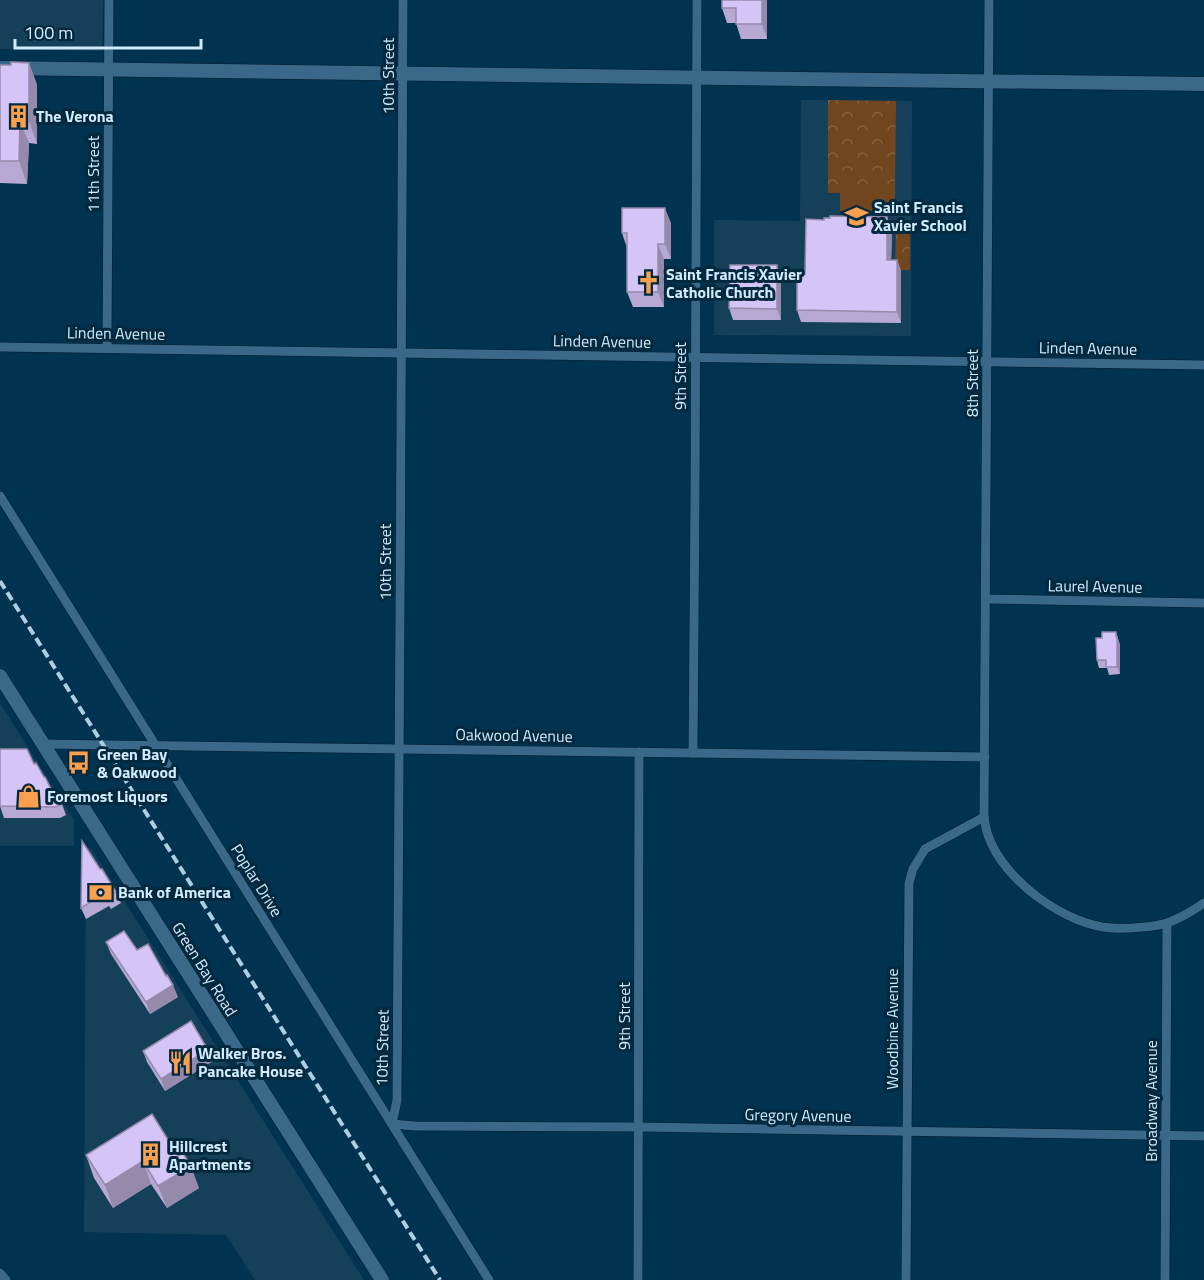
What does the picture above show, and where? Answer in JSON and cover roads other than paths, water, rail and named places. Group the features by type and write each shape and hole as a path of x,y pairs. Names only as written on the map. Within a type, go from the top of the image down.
{"street":[{"name":"11th Street","path":"107,348 109,0"},
{"name":"10th Street","path":"392,1124 397,1100 403,0"},
{"name":"9th Street","path":"693,753 696,0"},
{"name":"8th Street","path":"989,0 984,817 988,836 996,853 1008,868 1035,897 1061,913 1084,923 1111,928 1167,923"},
{"path":"0,68 1204,84"},
{"name":"Linden Avenue","path":"0,347 1204,365"},
{"name":"Poplar Drive","path":"0,496 489,1280"},
{"name":"Laurel Avenue","path":"986,599 1204,603"},
{"name":"Green Bay Road","path":"0,676 382,1280"},
{"name":"Oakwood Avenue","path":"43,744 639,752 985,761"},
{"name":"9th Street","path":"638,1280 639,752"},
{"name":"Woodbine Avenue","path":"906,1280 909,883 913,869 925,849 984,817"},
{"path":"1167,923 1204,903"},
{"name":"Broadway Avenue","path":"1165,1280 1167,923"},
{"name":"Gregory Avenue","path":"392,1124 1204,1136"},
{"path":"0,1273 6,1280"}],"railway":[{"path":"0,581 440,1280"}],"place":[{"name":"The Verona","path":"18,116"},
{"name":"Saint Francis Xavier School","path":"856,216"},
{"name":"Saint Francis Xavier Catholic Church","path":"648,283"},
{"name":"Green Bay & Oakwood","path":"79,763"},
{"name":"Foremost Liquors","path":"29,796"},
{"name":"Bank of America","path":"100,892"},
{"name":"Walker Bros. Pancake House","path":"180,1062"},
{"name":"Hillcrest Apartments","path":"151,1155"}]}
